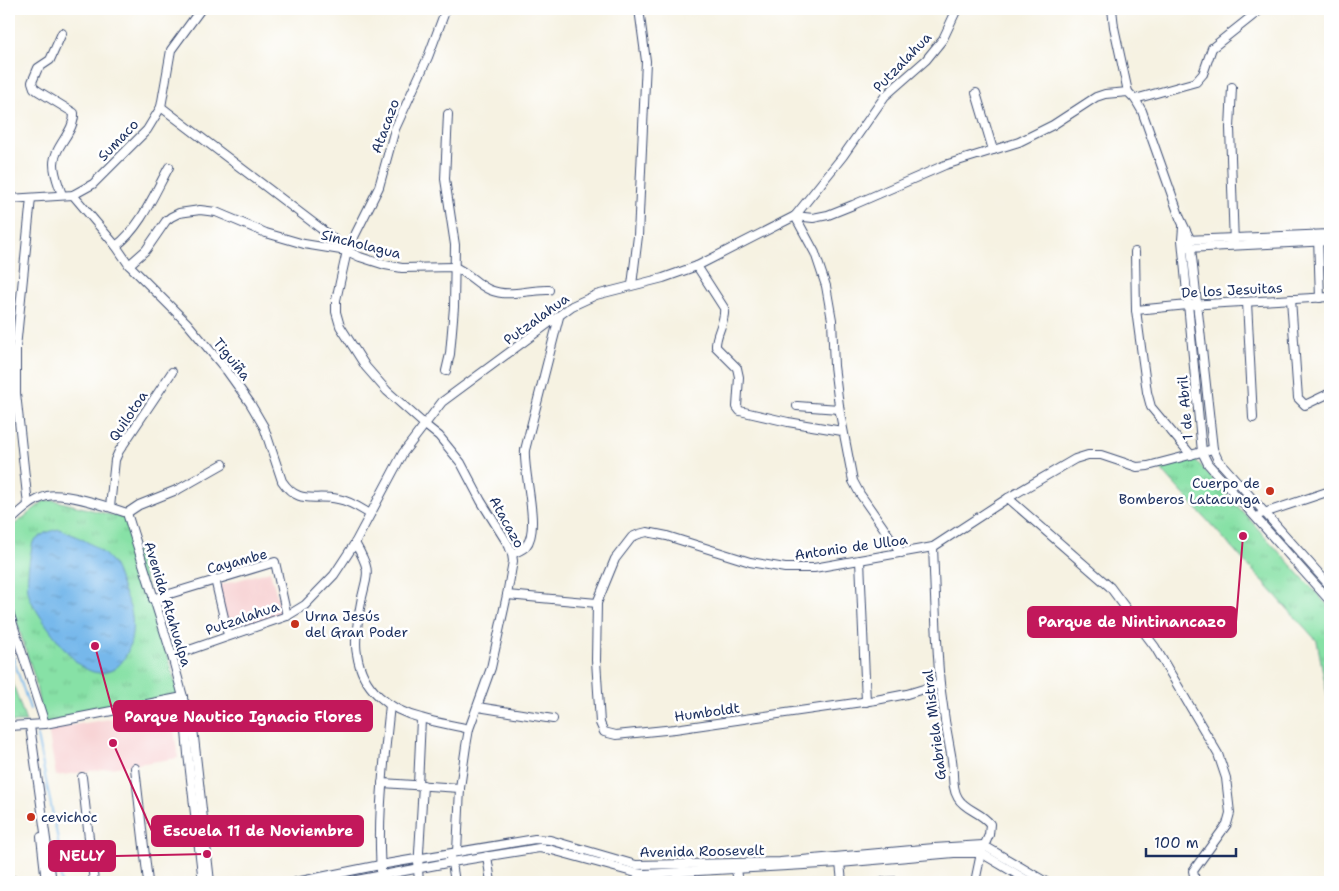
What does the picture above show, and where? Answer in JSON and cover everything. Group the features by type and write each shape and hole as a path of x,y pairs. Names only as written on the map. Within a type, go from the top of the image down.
{"street":[{"name":"Sumaco","path":"73,195 93,184 147,130 161,107 171,50 201,9"},
{"name":"Atacazo","path":"446,9 428,57 395,129 378,188 347,251 336,300 336,312 340,326 366,367 387,391 439,436 461,462 512,554 513,561 507,595 491,668 466,746 452,862 455,882"},
{"path":"632,285 638,236 646,61 640,9"},
{"name":"Putzalahua","path":"172,656 287,616 306,605 334,575 355,543 403,453 442,402 572,306 596,295 663,278 697,266 795,216 843,156 885,96 926,60 942,39 957,9"},
{"path":"1112,9 1128,92 1136,99 1196,82 1202,74 1212,48 1261,9"},
{"path":"62,33 50,60 38,68 32,82 34,88 38,91 74,113 73,121 54,160 54,172 62,195"},
{"path":"1232,87 1230,128 1234,241"},
{"path":"795,216 813,218 828,215 925,172 1019,142 1037,134 1096,97 1105,94 1128,92"},
{"path":"976,93 993,150"},
{"name":"1 de Abril","path":"1136,99 1184,225 1197,305 1213,449 1218,460 1330,586"},
{"path":"161,107 312,222 347,251"},
{"path":"446,371 452,333 455,245 445,179 448,114"},
{"path":"116,246 127,238 135,228 169,167"},
{"path":"9,199 73,195"},
{"name":"Tiguiña","path":"73,195 116,246 129,265 186,323 250,403 264,427 282,481 293,495 344,500 370,514"},
{"path":"28,505 15,371 31,198"},
{"name":"Sincholagua","path":"129,265 146,250 166,221 171,217 179,213 200,210 216,212 275,236 304,244 347,251 376,263 402,268 454,267"},
{"path":"795,216 814,253 826,286 832,320 834,366 842,431 853,481 901,553"},
{"path":"1318,238 1330,234"},
{"path":"1318,238 1320,298"},
{"path":"1186,240 1234,241 1318,238 1330,241"},
{"path":"1187,248 1234,241"},
{"name":"1 de Abril","path":"1187,248 1188,305 1202,452 1208,464 1330,601"},
{"path":"1135,252 1136,310 1150,407 1191,455"},
{"path":"697,266 724,308 725,315 716,347 736,368 738,378 737,407 740,411 788,422 842,431"},
{"path":"454,267 462,270 491,291 514,293 548,290"},
{"name":"De los Jesuitas","path":"1136,310 1188,305 1330,297"},
{"path":"1291,300 1298,398 1305,406 1330,393"},
{"path":"1247,302 1253,418"},
{"path":"512,554 526,547 531,534 532,513 525,468 525,450 559,317"},
{"name":"Quilotoa","path":"110,507 116,460 119,451 172,372"},
{"path":"797,406 839,409"},
{"name":"Antonio de Ulloa","path":"597,603 615,559 632,537 647,532 750,562 785,568 814,568 932,546 1008,498 1075,460 1088,455 1101,455 1137,467 1148,466 1213,449"},
{"path":"9,522 28,505 48,496 58,496 110,507 127,513 139,505 180,489 223,464"},
{"path":"1255,516 1330,491"},
{"path":"1008,498 1110,587 1155,647 1218,754 1226,778 1230,813 1227,824 1193,871 1195,880 1199,882"},
{"name":"Avenida Atahualpa","path":"127,513 184,700 192,718 210,882"},
{"path":"355,543 368,569 360,607 356,654 372,691 400,711 421,719 470,729"},
{"name":"Gabriela Mistral","path":"932,546 940,684 952,762 954,789 964,805 985,817 990,824 989,835 982,849 975,882"},
{"path":"860,560 866,702"},
{"name":"Cayambe","path":"154,598 275,562 287,616"},
{"path":"215,579 228,635"},
{"path":"507,595 597,603"},
{"name":"Humboldt","path":"597,603 596,660 600,723 604,732 616,735 675,729 866,702 907,694 940,684"},
{"path":"9,612 44,724"},
{"path":"9,726 44,724 184,700"},
{"name":"Avenida Atahualpa","path":"184,700 187,746 203,882"},
{"path":"382,879 380,865 382,783 390,705"},
{"path":"478,707 553,719"},
{"path":"419,882 421,719"},
{"path":"29,726 43,834 52,882"},
{"path":"135,768 148,882"},
{"path":"82,777 94,882"},
{"path":"382,783 460,788"},
{"path":"43,834 46,882"},
{"name":"Avenida Roosevelt","path":"296,882 380,865 535,839 550,840 629,864 645,865 780,862 934,848 982,849"},
{"name":"Avenida Roosevelt","path":"344,882 382,879 452,862 539,848 636,873 840,864 982,849"},
{"path":"982,849 1030,882"},
{"path":"982,849 1046,882"},
{"path":"487,856 491,882"},
{"path":"840,864 842,882"},
{"path":"736,870 738,882"},
{"path":"344,872 344,882"},
{"path":"9,880 22,882"},
{"path":"882,882 909,882"}],"shaded area":[{"path":"270,571 282,614 228,629 217,586"},
{"path":"171,709 178,758 56,776 48,729"}],"green space":[{"path":"1191,455 1330,608 1330,710 1317,641 1156,464"},
{"path":"53,500 127,519 179,695 98,709 43,725 35,679 9,598 9,529 44,501"},
{"path":"9,672 26,722 9,722"}],"water":[{"path":"59,529 93,545 105,554 116,570 129,605 132,623 130,646 127,654 118,666 108,672 93,672 78,663 44,622 31,601 28,590 28,576 33,542 45,533"}],"waterway":[{"path":"9,646 30,709"},
{"path":"37,736 58,840 61,882"}],"place":[{"name":"Cuerpo de Bomberos Latacunga","path":"1270,491"},
{"name":"Parque de Nintinancazo","path":"1243,536"},
{"name":"Urna Jesús del Gran Poder","path":"295,624"},
{"name":"Parque Nautico Ignacio Flores","path":"95,646"},
{"name":"Escuela 11 de Noviembre","path":"113,743"},
{"name":"cevichoc","path":"31,817"},
{"name":"NELLY","path":"207,854"}]}
